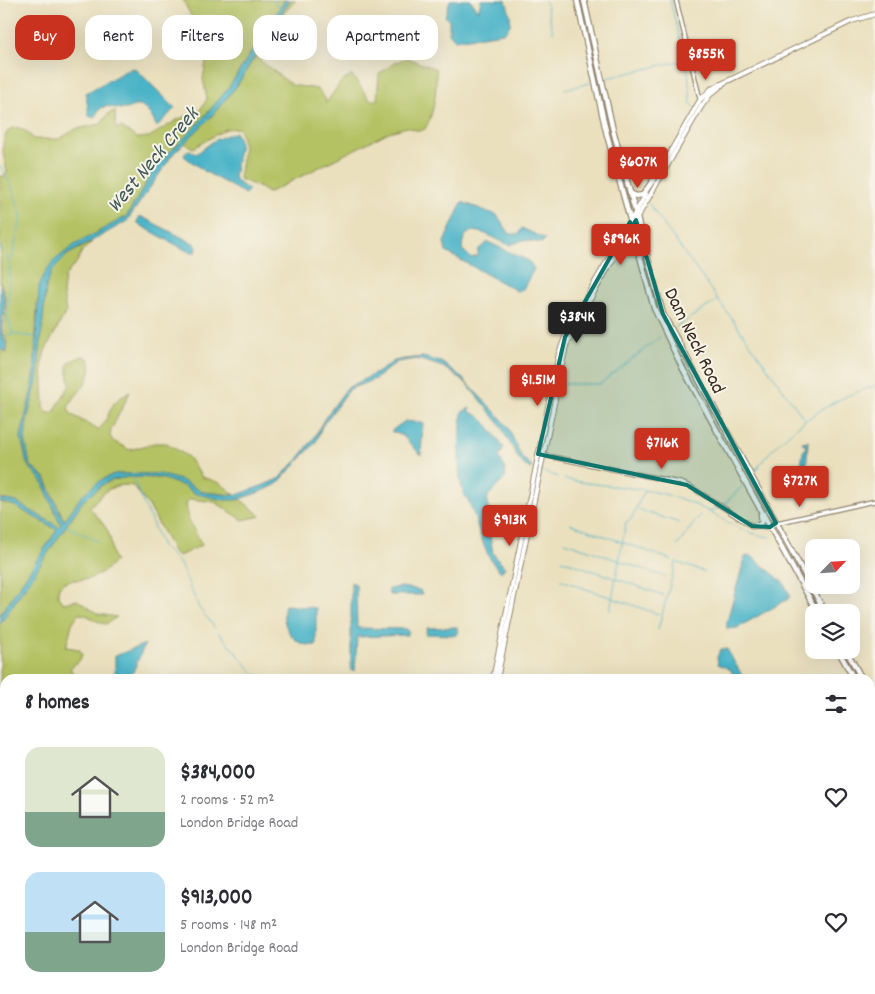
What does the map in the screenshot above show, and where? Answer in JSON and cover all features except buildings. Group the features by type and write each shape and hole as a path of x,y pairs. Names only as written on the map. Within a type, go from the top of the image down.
{"main road":[{"name":"Dam Neck Road","path":"577,0 604,122 648,290 661,325 682,367 813,604"},
{"name":"Dam Neck Road","path":"584,0 636,220 656,292 667,323 821,604"},
{"path":"498,674 557,359 565,337 657,174 699,102 711,89 852,20 875,14"},
{"path":"493,674 540,455 566,346 636,220 707,99 727,81"},
{"path":"687,132 699,102"},
{"path":"630,194 642,195 657,174"},
{"path":"620,250 628,244 637,247"},
{"path":"749,488 763,519 759,525 752,526"},
{"path":"843,659 851,674"},
{"path":"851,659 859,674"}],"street":[{"path":"676,0 699,102"},
{"path":"540,455 687,485 752,526 770,527 776,523 875,501"}],"highlighted area":[{"path":"636,220 663,314 776,523 770,527 752,526 687,485 538,454 565,337 630,222 631,228"}],"green space":[{"path":"183,0 285,0 275,15 253,15 253,50 227,90 197,125 156,166 127,216 56,259 37,302 34,379 21,437 27,464 42,481 61,525 59,527 16,502 0,499 0,349 7,353 4,329 5,294 0,282 0,175 4,177 7,172 3,151 4,140 6,134 14,128 23,129 33,139 59,139 76,129 101,124 109,113 115,111 116,129 122,127 137,138 149,137 177,120 200,110 207,99 203,79 206,60 243,60 243,15 190,15"},
{"path":"290,0 296,0 282,15"},
{"path":"253,60 260,60 292,85 317,89 325,98 326,103 341,82 352,75 370,100 377,100 379,74 394,63 402,60 412,60 436,69 436,92 431,115 425,129 419,131 407,127 389,132 268,193 257,186 239,179 244,146 239,128 226,129 193,148 183,142 209,119 236,87"},
{"path":"92,242 82,251 77,262 65,276 63,294 66,312 45,351 42,363 44,407 47,413 53,413 70,385 67,366 71,361 83,356 89,359 90,373 68,408 71,414 98,430 103,425 116,401 130,392 111,430 110,436 113,441 130,450 154,443 167,443 188,457 202,477 220,483 235,495 202,492 183,481 159,474 115,474 83,494 64,521 45,477 30,465 25,440 27,420 37,382 46,286 49,275 67,255"},
{"path":"129,477 161,478 184,486 196,494 240,499 261,516 243,520 215,502 190,499 186,503 188,518 202,545 179,556 174,553 149,506 133,486 126,485 108,490 90,507 109,534 115,561 91,578 61,584 58,596 64,603 77,600 98,614 117,617 106,624 78,614 72,624 66,647 79,649 82,654 80,660 70,668 75,674 0,674 0,624 83,501 102,485 112,480"},
{"path":"0,502 13,505 57,530 0,615"}],"water":[{"path":"285,0 290,0 281,15 275,15"},
{"path":"450,0 471,0 478,12 481,0 506,0 511,18 509,26 503,33 455,40 449,33 449,21 445,16"},
{"path":"253,50 253,60 236,87 209,119 173,154 127,221 67,255 52,271 46,286 37,382 27,420 25,440 30,465 44,477 64,521 83,494 101,480 115,474 159,474 183,481 202,492 229,495 237,495 278,479 299,458 347,388 378,372 394,361 404,359 423,357 441,362 459,375 508,427 522,458 531,465 531,469 524,465 517,456 499,423 465,382 443,367 417,359 397,362 375,379 350,389 322,426 316,442 277,484 265,490 237,500 224,500 196,494 184,486 161,478 129,477 112,480 102,485 83,501 0,624 0,615 57,530 13,505 0,502 0,499 16,502 59,527 61,525 42,481 27,464 21,437 34,379 39,286 47,269 56,259 76,244 127,216 156,166 197,125 227,90"},
{"path":"135,68 175,108 157,127 149,113 139,106 119,109 107,106 101,109 94,118 89,116 86,93 129,69"},
{"path":"235,132 240,142 234,177 236,181 249,190 245,194 204,171 184,156 190,150 196,154 215,140"},
{"path":"462,202 497,215 510,234 519,234 522,228 545,239 542,243 523,240 510,245 481,232 474,231 468,233 464,239 462,249 471,258 478,256 478,250 488,242 529,261 534,269 523,289 517,291 446,252 444,242"},
{"path":"140,216 195,244 196,252 189,252 140,225 137,222"},
{"path":"0,285 4,299 2,326 6,352 0,349"},
{"path":"470,408 470,412 485,422 504,448 499,457 504,466 506,477 488,496 487,503 493,527 490,536 493,553 505,568 501,572 489,557 485,548 472,509 463,492 461,482 459,458 462,412"},
{"path":"405,421 423,423 421,455 403,436 391,431"},
{"path":"808,441 806,475 803,477 800,475 803,452 806,447 802,442"},
{"path":"750,555 783,582 790,595 788,599 737,628 727,629 727,621 745,557"},
{"path":"351,582 356,584 357,628 407,629 409,631 407,635 357,637 355,671 351,670"},
{"path":"401,587 420,590 422,595 389,595 389,589"},
{"path":"285,605 316,608 316,645 301,643 290,634 284,620"},
{"path":"457,627 458,634 456,635 425,634 427,628"},
{"path":"145,644 132,674 115,674 115,656"},
{"path":"721,649 727,649 741,674 732,674 731,670 718,664 717,657"}],"waterway":[{"path":"273,0 279,7"},
{"path":"545,0 553,32"},
{"path":"670,0 688,72 691,104 694,107"},
{"path":"607,78 684,60"},
{"path":"565,89 590,83"},
{"path":"0,166 11,185 22,217 10,264 8,318 13,334"},
{"path":"649,204 805,420"},
{"path":"0,246 9,263"},
{"path":"676,327 718,300"},
{"path":"0,338 13,334 35,337"},
{"path":"565,384 600,384 660,337"},
{"path":"755,471 778,444 808,419 841,399 875,386"},
{"path":"545,472 558,477"},
{"path":"132,476 162,546 180,564 199,608 215,628"},
{"path":"564,479 664,494 690,502 746,531 770,537"},
{"path":"722,506 742,487"},
{"path":"610,611 626,522 631,519 645,490"},
{"path":"708,511 719,508"},
{"path":"638,509 679,523"},
{"path":"677,546 700,515"},
{"path":"571,524 672,560"},
{"path":"66,526 99,542"},
{"path":"565,542 666,577"},
{"path":"562,560 663,595"},
{"path":"658,630 676,562 705,572"},
{"path":"561,580 658,614"},
{"path":"218,632 255,674"}],"water label":[{"name":"West Neck Creek","path":"152,159"}]}
